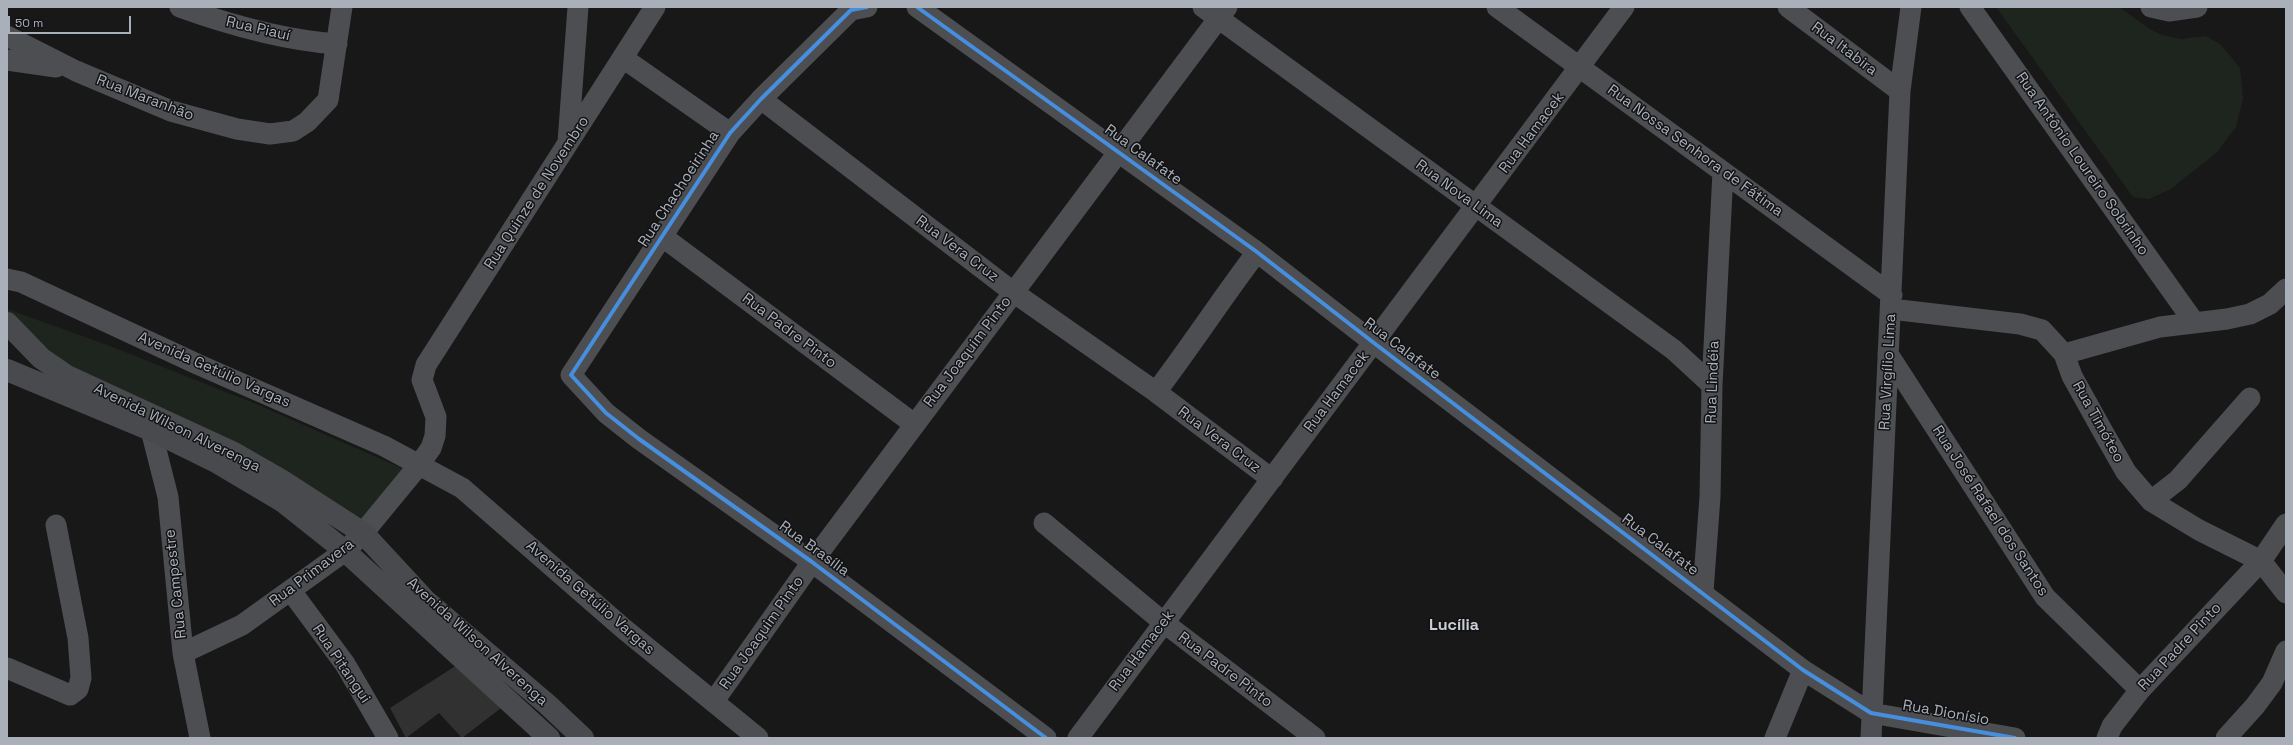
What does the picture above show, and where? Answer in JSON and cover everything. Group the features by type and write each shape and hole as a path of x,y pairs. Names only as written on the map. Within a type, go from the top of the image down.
{"main road":[{"name":"Avenida Wilson Alverenga","path":"11,334 67,376 234,453 363,533 425,600 548,705 583,738"},
{"name":"Avenida Wilson Alverenga","path":"7,370 151,430 218,463 282,501 345,550 549,738"}],"street":[{"name":"Rua Piauí","path":"180,7 220,21 312,42 337,44"},
{"path":"568,146 578,7"},
{"name":"Rua Quinze de Novembro","path":"419,465 430,448 435,436 436,417 422,380 426,365 568,146 655,7"},
{"name":"Rua Chachoeirinha","path":"571,375 663,238 730,133 761,99 851,10 867,7"},
{"name":"Rua Calafate","path":"916,7 1257,252 1803,670 1871,713"},
{"name":"Rua Nossa Senhora de Fátima","path":"1498,7 1723,172 1892,302"},
{"name":"Rua Hamacek","path":"1078,738 1163,622 1273,478 1581,67 1624,7"},
{"name":"Rua Itabira","path":"1788,7 1900,92"},
{"name":"Rua Virgílio Lima","path":"1871,738 1888,354 1892,302 1900,92 1911,7"},
{"name":"Rua Antônio Loureiro Sobrinho","path":"1970,7 2194,322"},
{"path":"2151,7 2169,11 2197,7"},
{"name":"Rua Maranhão","path":"7,36 76,71 171,111 237,129 270,134 293,131 307,122 328,100 344,8"},
{"name":"Rua Joaquim Pinto","path":"714,701 812,562 1013,292 1119,153 1216,11"},
{"name":"Rua Nova Lima","path":"1216,11 1477,206 1674,350 1712,385"},
{"path":"623,58 730,133"},
{"path":"7,60 76,71"},
{"name":"Rua Vera Cruz","path":"761,99 1013,292 1156,392 1265,474 1273,478"},
{"name":"Rua Lindéia","path":"1703,592 1710,497 1712,385 1723,172"},
{"name":"Rua Padre Pinto","path":"663,238 914,424"},
{"path":"1156,392 1185,355 1221,299 1257,252"},
{"name":"Avenida Getúlio Vargas","path":"7,279 21,282 198,364 384,446 462,488 624,629 758,738"},
{"path":"2064,354 2131,334 2194,322 2227,319 2250,314 2270,304 2286,289"},
{"name":"Rua Timóteo","path":"1892,302 2020,324 2042,330 2064,354 2072,376 2126,472 2151,501 2199,530 2261,561 2286,593"},
{"name":"Rua José Rafael dos Santos","path":"1888,354 2045,597 2140,690"},
{"name":"Rua Brasília","path":"571,375 606,413 628,430 812,562 1046,738"},
{"path":"2151,501 2178,480 2250,398"},
{"name":"Rua Campestre","path":"151,430 168,497 184,653 200,738"},
{"name":"Rua Primavera","path":"184,653 242,625 291,591 345,550 363,533 419,465"},
{"name":"Rua Padre Pinto","path":"1044,523 1163,622 1315,738"},
{"name":"Rua Padre Pinto","path":"2107,738 2112,726 2140,690 2261,561 2286,524"},
{"path":"7,668 70,695 78,689 81,678 78,638 56,525"},
{"name":"Rua Pitangui","path":"291,591 345,664 388,738"},
{"path":"2226,738 2255,706 2272,683 2286,651"},
{"path":"1775,738 1803,670"},
{"name":"Rua Dionísio","path":"1871,713 2016,738"}],"shaded area":[{"path":"1996,7 2119,7 2153,31 2162,35 2181,39 2206,36 2221,45 2240,68 2243,98 2236,127 2217,152 2171,189 2149,199 2133,197"},
{"path":"7,309 110,346 256,404 408,471 359,522 81,375 15,323"}],"building":[{"path":"460,663 505,705 462,738 439,713 406,738 390,708"}],"cycle path":[{"path":"867,7 851,10 761,99 730,133 571,375 606,413 639,439 812,562 1046,738"},
{"path":"917,7 1257,252 1803,670 1871,713 2015,738"}],"district":[{"name":"Lucília","path":"1454,626"}]}
